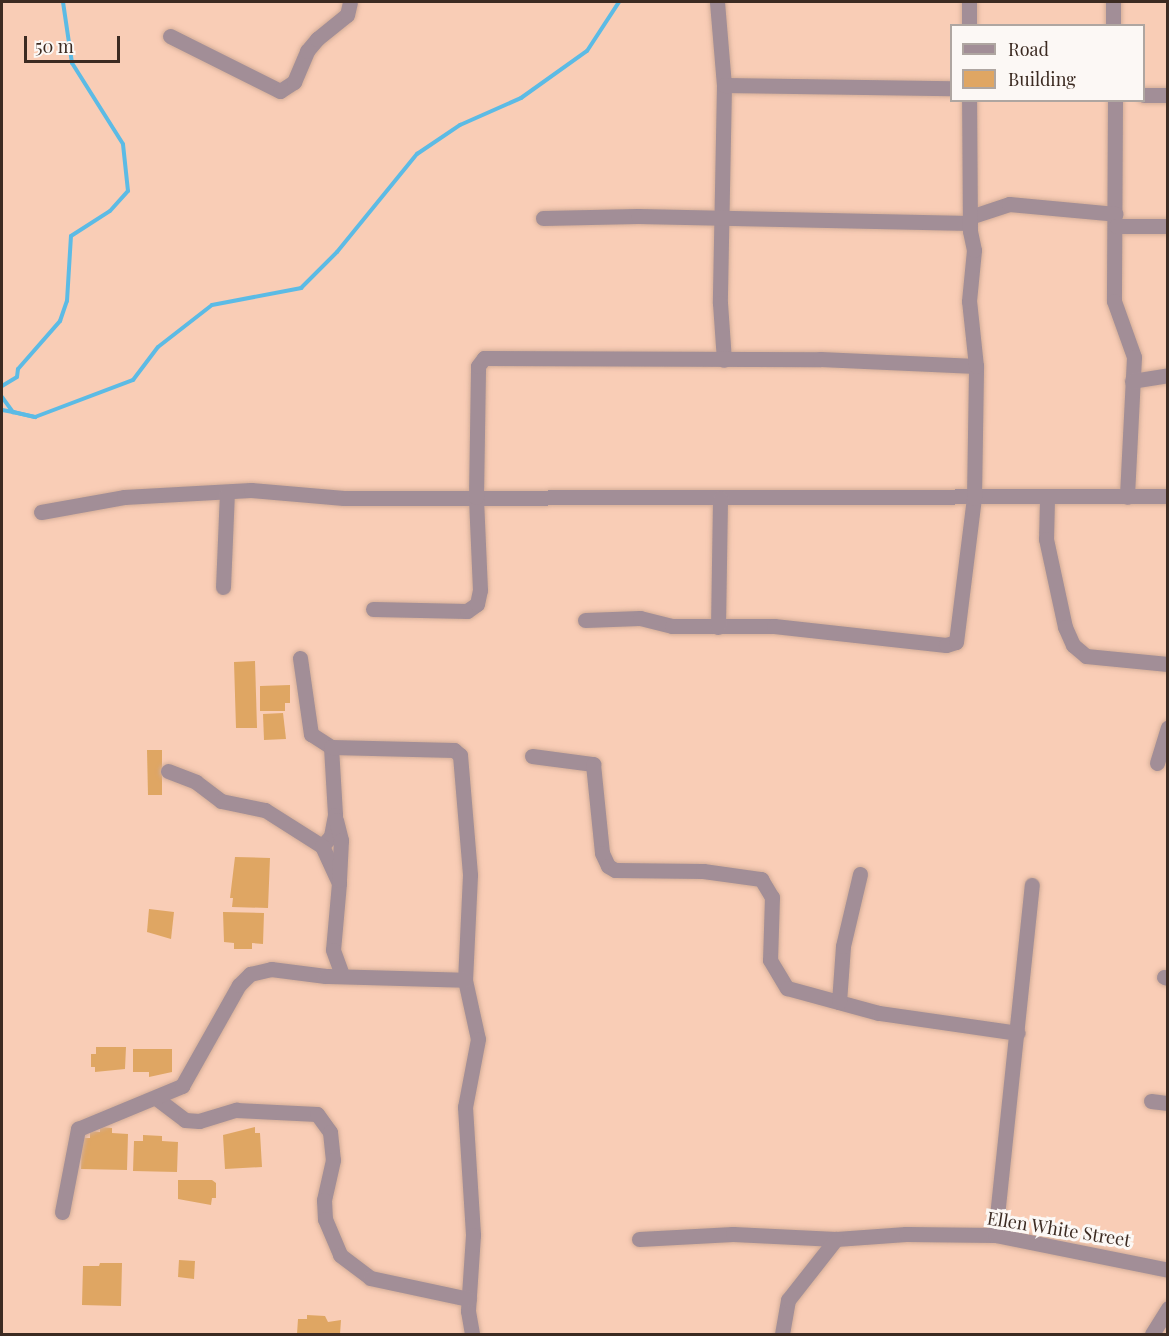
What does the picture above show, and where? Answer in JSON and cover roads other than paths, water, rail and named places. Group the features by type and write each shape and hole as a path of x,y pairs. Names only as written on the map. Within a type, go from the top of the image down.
{"street":[{"path":"170,36 280,91 294,82 307,51 347,15 350,2"},
{"path":"717,2 724,85 722,219 724,360"},
{"path":"969,2 969,24"},
{"path":"1113,2 1113,24"},
{"path":"724,85 950,88"},
{"path":"1145,95 1167,95"},
{"path":"585,620 640,618 672,626 774,626 946,645 956,642 974,498 976,366 969,301 974,259 970,220 969,102"},
{"path":"1115,102 1114,301 1134,357 1127,497"},
{"path":"543,218 970,220 1009,204 1167,226"},
{"path":"373,609 467,611 477,604 480,590 476,497 478,366 484,358 724,360 976,366"},
{"path":"1132,381 1167,375"},
{"path":"223,587 226,492"},
{"path":"41,512 124,497 226,492 344,498 1047,500 1167,496"},
{"path":"718,627 720,498"},
{"path":"1047,500 1050,561 1065,627 1073,645 1086,656 1167,664"},
{"path":"300,658 311,734 331,747 459,752 461,786 468,816 470,875 465,980 478,1039 465,1107 473,1235 469,1299 472,1335"},
{"path":"1156,763 1167,728"},
{"path":"331,747 335,815 341,840 333,950 342,975"},
{"path":"532,756 593,764 602,853 608,866 615,870 703,871 761,879 772,897 770,960 774,971 787,988 879,1013 1018,1033"},
{"path":"168,771 196,783 221,801 265,810 322,846 339,883"},
{"path":"322,846 331,836 335,815"},
{"path":"839,1002 843,946 860,874"},
{"path":"995,1235 1032,885"},
{"path":"62,1212 78,1129 100,1117 156,1098 182,1086 239,985 250,974 271,969 342,975 465,980"},
{"path":"156,1098 185,1120 199,1121 237,1110 317,1114 330,1132 333,1160 324,1200 325,1219 340,1255 370,1278 469,1299"},
{"path":"1151,1101 1167,1103"},
{"name":"Ellen White Street","path":"639,1239 733,1234 836,1239 906,1234 995,1235 1167,1270"},
{"path":"782,1335 788,1300 836,1239"},
{"path":"1152,1335 1167,1308"}],"waterway":[{"path":"2,386 17,377 18,369 60,321 67,301 71,236 110,211 128,191 123,144 72,63 63,2"},
{"path":"35,417 133,380 158,347 212,305 301,288 337,252 417,154 460,125 521,98 587,51 619,2"},
{"path":"2,397 13,412 35,417 2,410"}]}
